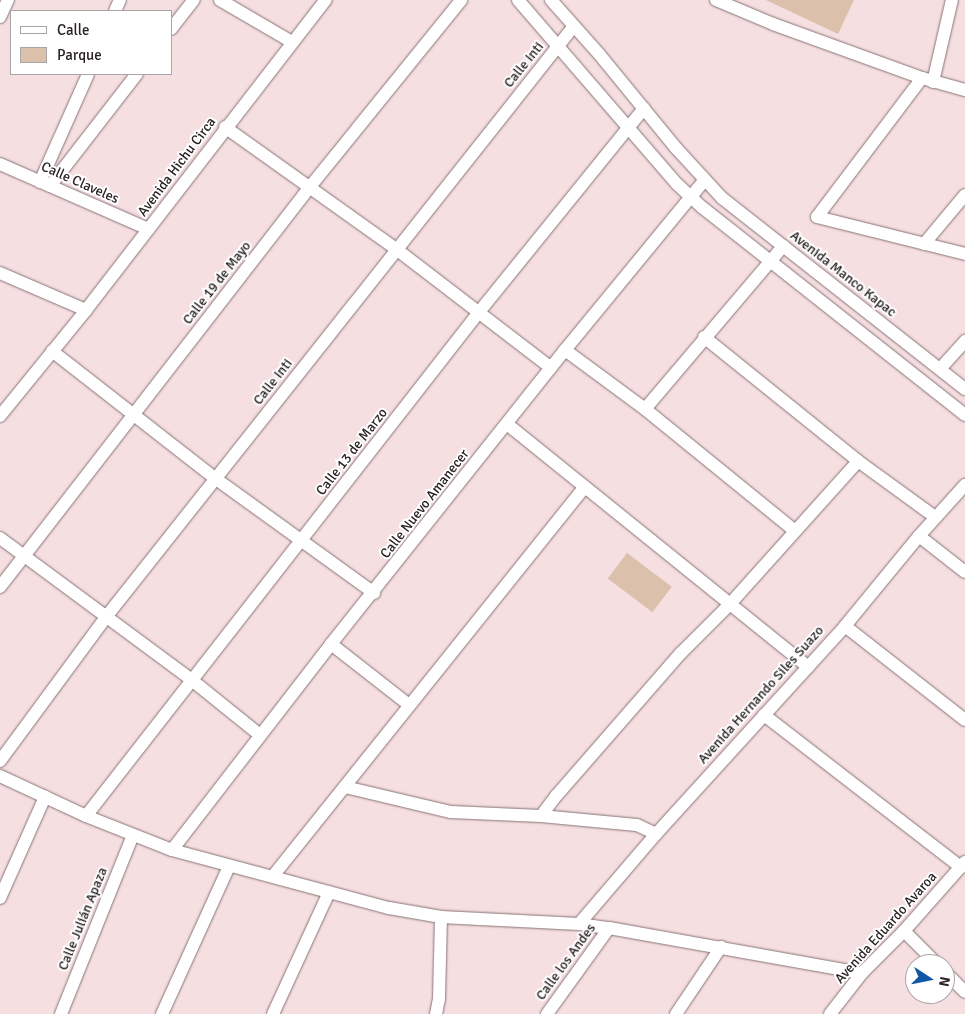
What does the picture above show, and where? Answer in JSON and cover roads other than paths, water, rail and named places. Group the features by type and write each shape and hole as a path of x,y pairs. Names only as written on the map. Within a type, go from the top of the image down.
{"street":[{"path":"0,17 8,0"},
{"path":"172,28 194,0"},
{"path":"220,0 292,42"},
{"name":"Avenida Hichu Circa","path":"0,416 86,310 225,127 326,0"},
{"name":"Calle 19 de Mayo","path":"0,587 309,188 461,0"},
{"path":"518,0 628,128 691,197 770,262 965,415"},
{"name":"Avenida Manco Kapac","path":"551,0 704,181 722,198 965,389"},
{"path":"716,0 773,24 927,80 965,90"},
{"path":"952,0 927,80 817,217 965,254"},
{"name":"Calle Inti","path":"0,761 106,617 574,26"},
{"path":"45,184 88,75"},
{"path":"45,184 136,75"},
{"name":"Calle 13 de Marzo","path":"86,816 479,312 644,108"},
{"path":"225,127 396,249 551,368"},
{"name":"Calle Claveles","path":"0,164 148,230"},
{"name":"Calle Nuevo Amanecer","path":"172,850 331,644 374,593 565,350 704,181"},
{"path":"924,244 965,195"},
{"path":"645,409 783,246"},
{"path":"0,273 86,310"},
{"path":"704,337 858,461 936,517"},
{"path":"940,369 965,341"},
{"path":"565,350 645,409 795,531"},
{"path":"52,351 216,479 374,593"},
{"path":"507,424 808,667"},
{"path":"541,816 557,794 681,654 729,605 858,461"},
{"name":"Avenida Hernando Siles Suazo","path":"578,924 656,834 845,626 919,536 965,486"},
{"path":"273,876 584,488"},
{"path":"919,536 965,572"},
{"path":"0,538 193,681 260,735"},
{"path":"845,626 965,720"},
{"path":"331,644 410,704"},
{"path":"764,715 963,865"},
{"path":"0,776 86,816 172,850 389,908 441,918 578,924 609,928 862,973"},
{"path":"345,787 451,812 541,816 637,825 656,834"},
{"path":"0,898 3,880 45,797"},
{"name":"Calle Julián Apaza","path":"61,1014 133,835"},
{"name":"Avenida Eduardo Avaroa","path":"830,1014 862,973 904,931 963,865"},
{"path":"162,1014 229,866"},
{"path":"273,1014 329,892"},
{"path":"436,1014 439,999 441,918"},
{"name":"Calle los Andes","path":"547,1014 609,928"},
{"path":"904,931 927,954"},
{"path":"676,1014 721,948"},
{"path":"955,982 965,992"}]}
